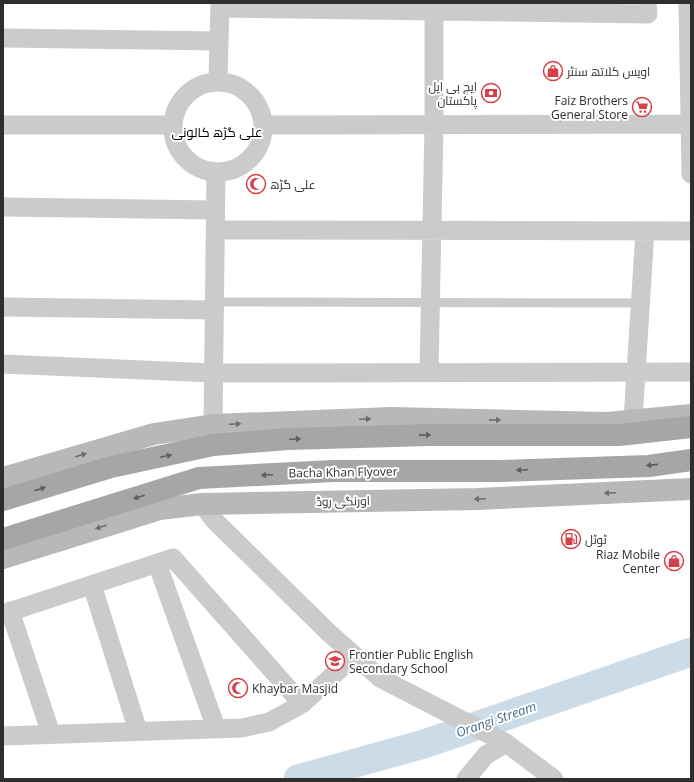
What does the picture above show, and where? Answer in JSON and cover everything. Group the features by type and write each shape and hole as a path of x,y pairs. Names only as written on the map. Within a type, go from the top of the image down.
{"main road":[{"path":"3,500 111,467 213,445 288,439 429,435 619,435 691,427"},
{"name":"Bacha Khan Flyover","path":"3,539 199,478 333,471 500,471 649,466 691,460"}],"street":[{"path":"218,82 220,6 434,7 648,14 647,3"},
{"path":"688,3 691,174"},
{"path":"429,372 434,125 434,7"},
{"path":"3,38 219,41"},
{"path":"218,82 231,84 248,95 260,112 263,125 261,140 254,153 244,164 231,170 216,172 202,170 190,163 185,158 174,140 173,125 176,112 182,100 187,95 204,84 218,82"},
{"path":"263,125 690,124"},
{"path":"3,125 173,125"},
{"path":"213,425 216,172"},
{"path":"3,207 215,210"},
{"path":"215,230 691,231"},
{"path":"633,420 645,231"},
{"path":"3,307 214,306"},
{"path":"3,364 213,373 691,372"},
{"path":"3,478 154,434 213,425 391,418 608,422 691,415"},
{"name":"اورنگی روڈ","path":"3,558 160,508 202,504 478,499 691,489"},
{"path":"202,504 214,520 354,656 380,678 506,743 554,779"},
{"path":"51,734 7,612 173,558 302,704"},
{"path":"157,563 216,728"},
{"path":"92,585 138,731"},
{"path":"3,736 242,728 269,722 302,704 354,656"},
{"path":"466,779 486,755 506,743"},
{"path":"528,759 529,779"}],"lane":[{"path":"214,306 431,302 640,303"}],"waterway":[{"name":"Orangi Stream","path":"298,779 424,744 691,652"}],"place":[{"name":"اویس کلاتھ سنٹر","path":"553,71"},
{"name":"ایچ بی ایل پاکستان","path":"491,93"},
{"name":"Faiz Brothers General Store","path":"642,107"},
{"name":"علی گڑھ","path":"256,184"},
{"name":"ٹوٹل","path":"571,539"},
{"name":"Riaz Mobile Center","path":"674,561"},
{"name":"Frontier Public English Secondary School","path":"335,661"},
{"name":"Khaybar Masjid","path":"238,688"}],"district":[{"name":"علی گڑھ کالونی","path":"217,132"}]}
